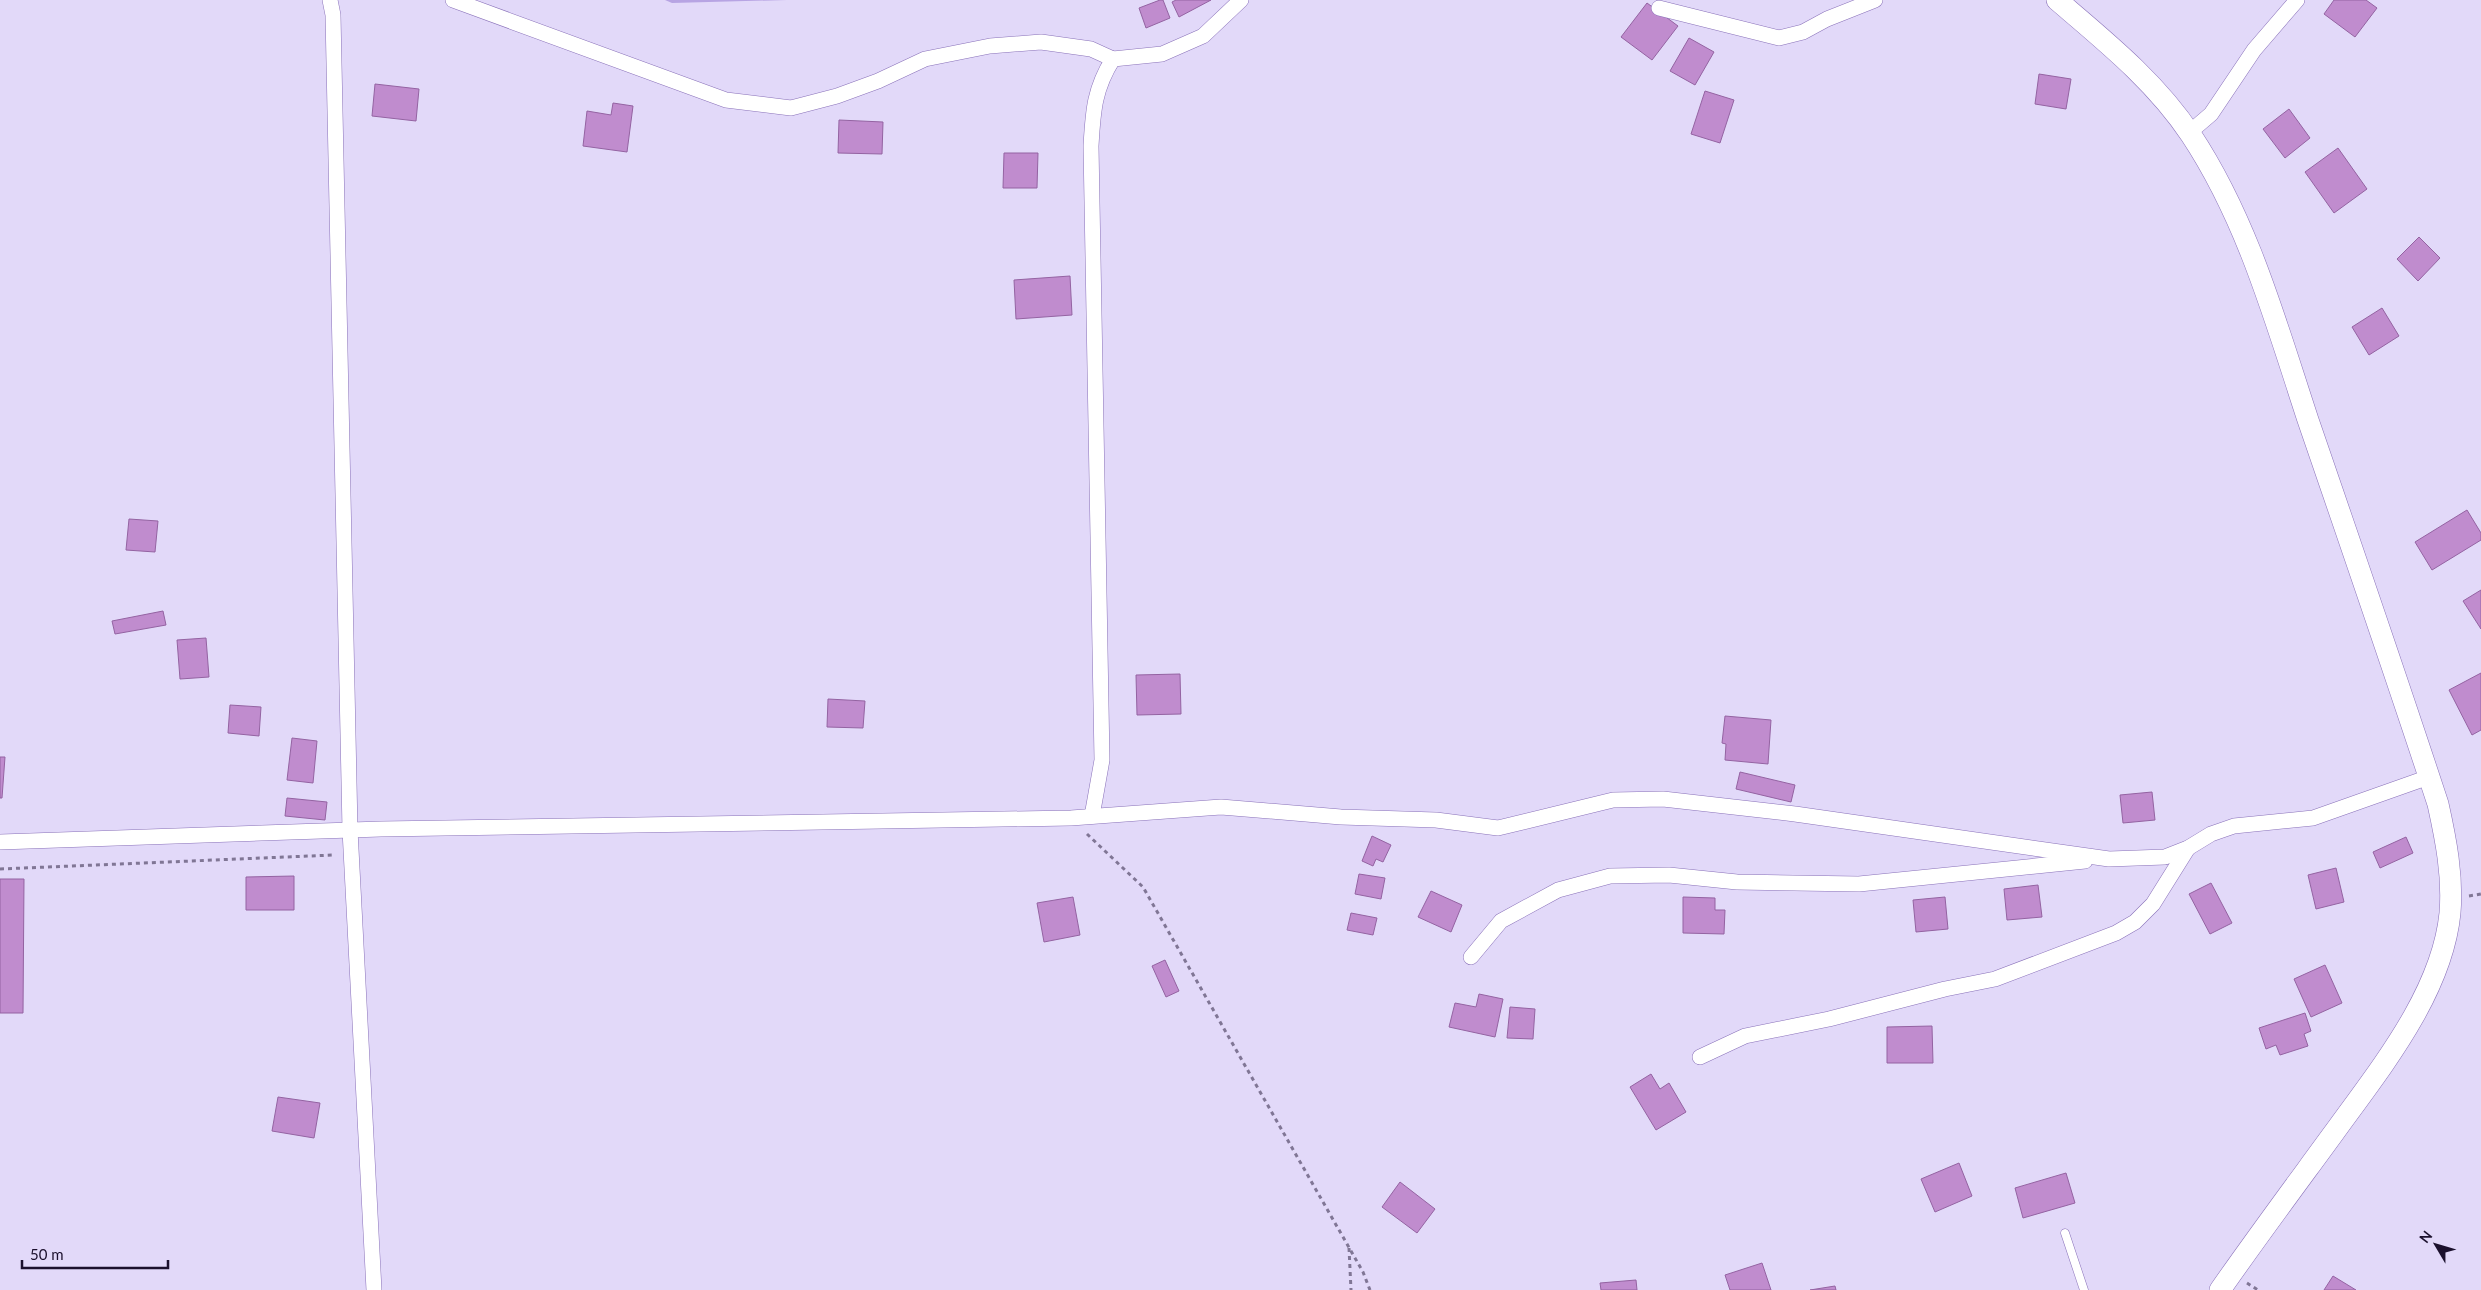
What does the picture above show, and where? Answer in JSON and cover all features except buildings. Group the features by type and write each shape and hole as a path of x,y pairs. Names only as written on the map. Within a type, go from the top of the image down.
{"main road":[{"path":"2056,0 2124,58 2163,98 2190,132 2227,195 2258,273 2429,777 2446,838 2451,879 2450,914 2434,973 2421,1002 2386,1061 2220,1290"}],"street":[{"path":"330,0 332,15 343,459 350,830 374,1290"},
{"path":"453,0 726,100 791,108 837,96 878,81 924,59 990,46 1041,42 1091,49 1113,59 1162,54 1203,36 1241,0"},
{"path":"1659,8 1779,38 1803,32 1827,19 1875,0"},
{"path":"2190,132 2211,114 2254,50 2297,0"},
{"path":"1092,816 1102,760 1091,146 1093,106 1097,90 1113,59"},
{"path":"1471,957 1501,921 1558,890 1610,876 1669,875 1737,882 1859,884 2109,859 2164,856 2188,848 2211,834 2234,826 2313,818 2429,777"},
{"path":"0,842 350,830 1071,818 1221,807 1341,816 1436,820 1498,828 1613,800 1662,799 1805,816 2109,859"},
{"path":"1700,1057 1745,1036 1829,1019 1945,989 1995,979 2116,933 2135,922 2153,904 2188,848"}],"lane":[{"path":"2065,1234 2084,1290"}],"path":[{"path":"1071,818 1143,887 1349,1248 1370,1290"},
{"path":"0,869 351,854"},
{"path":"1349,1248 1350,1290"}],"shaded area":[{"path":"665,0 787,0 672,3"}]}
